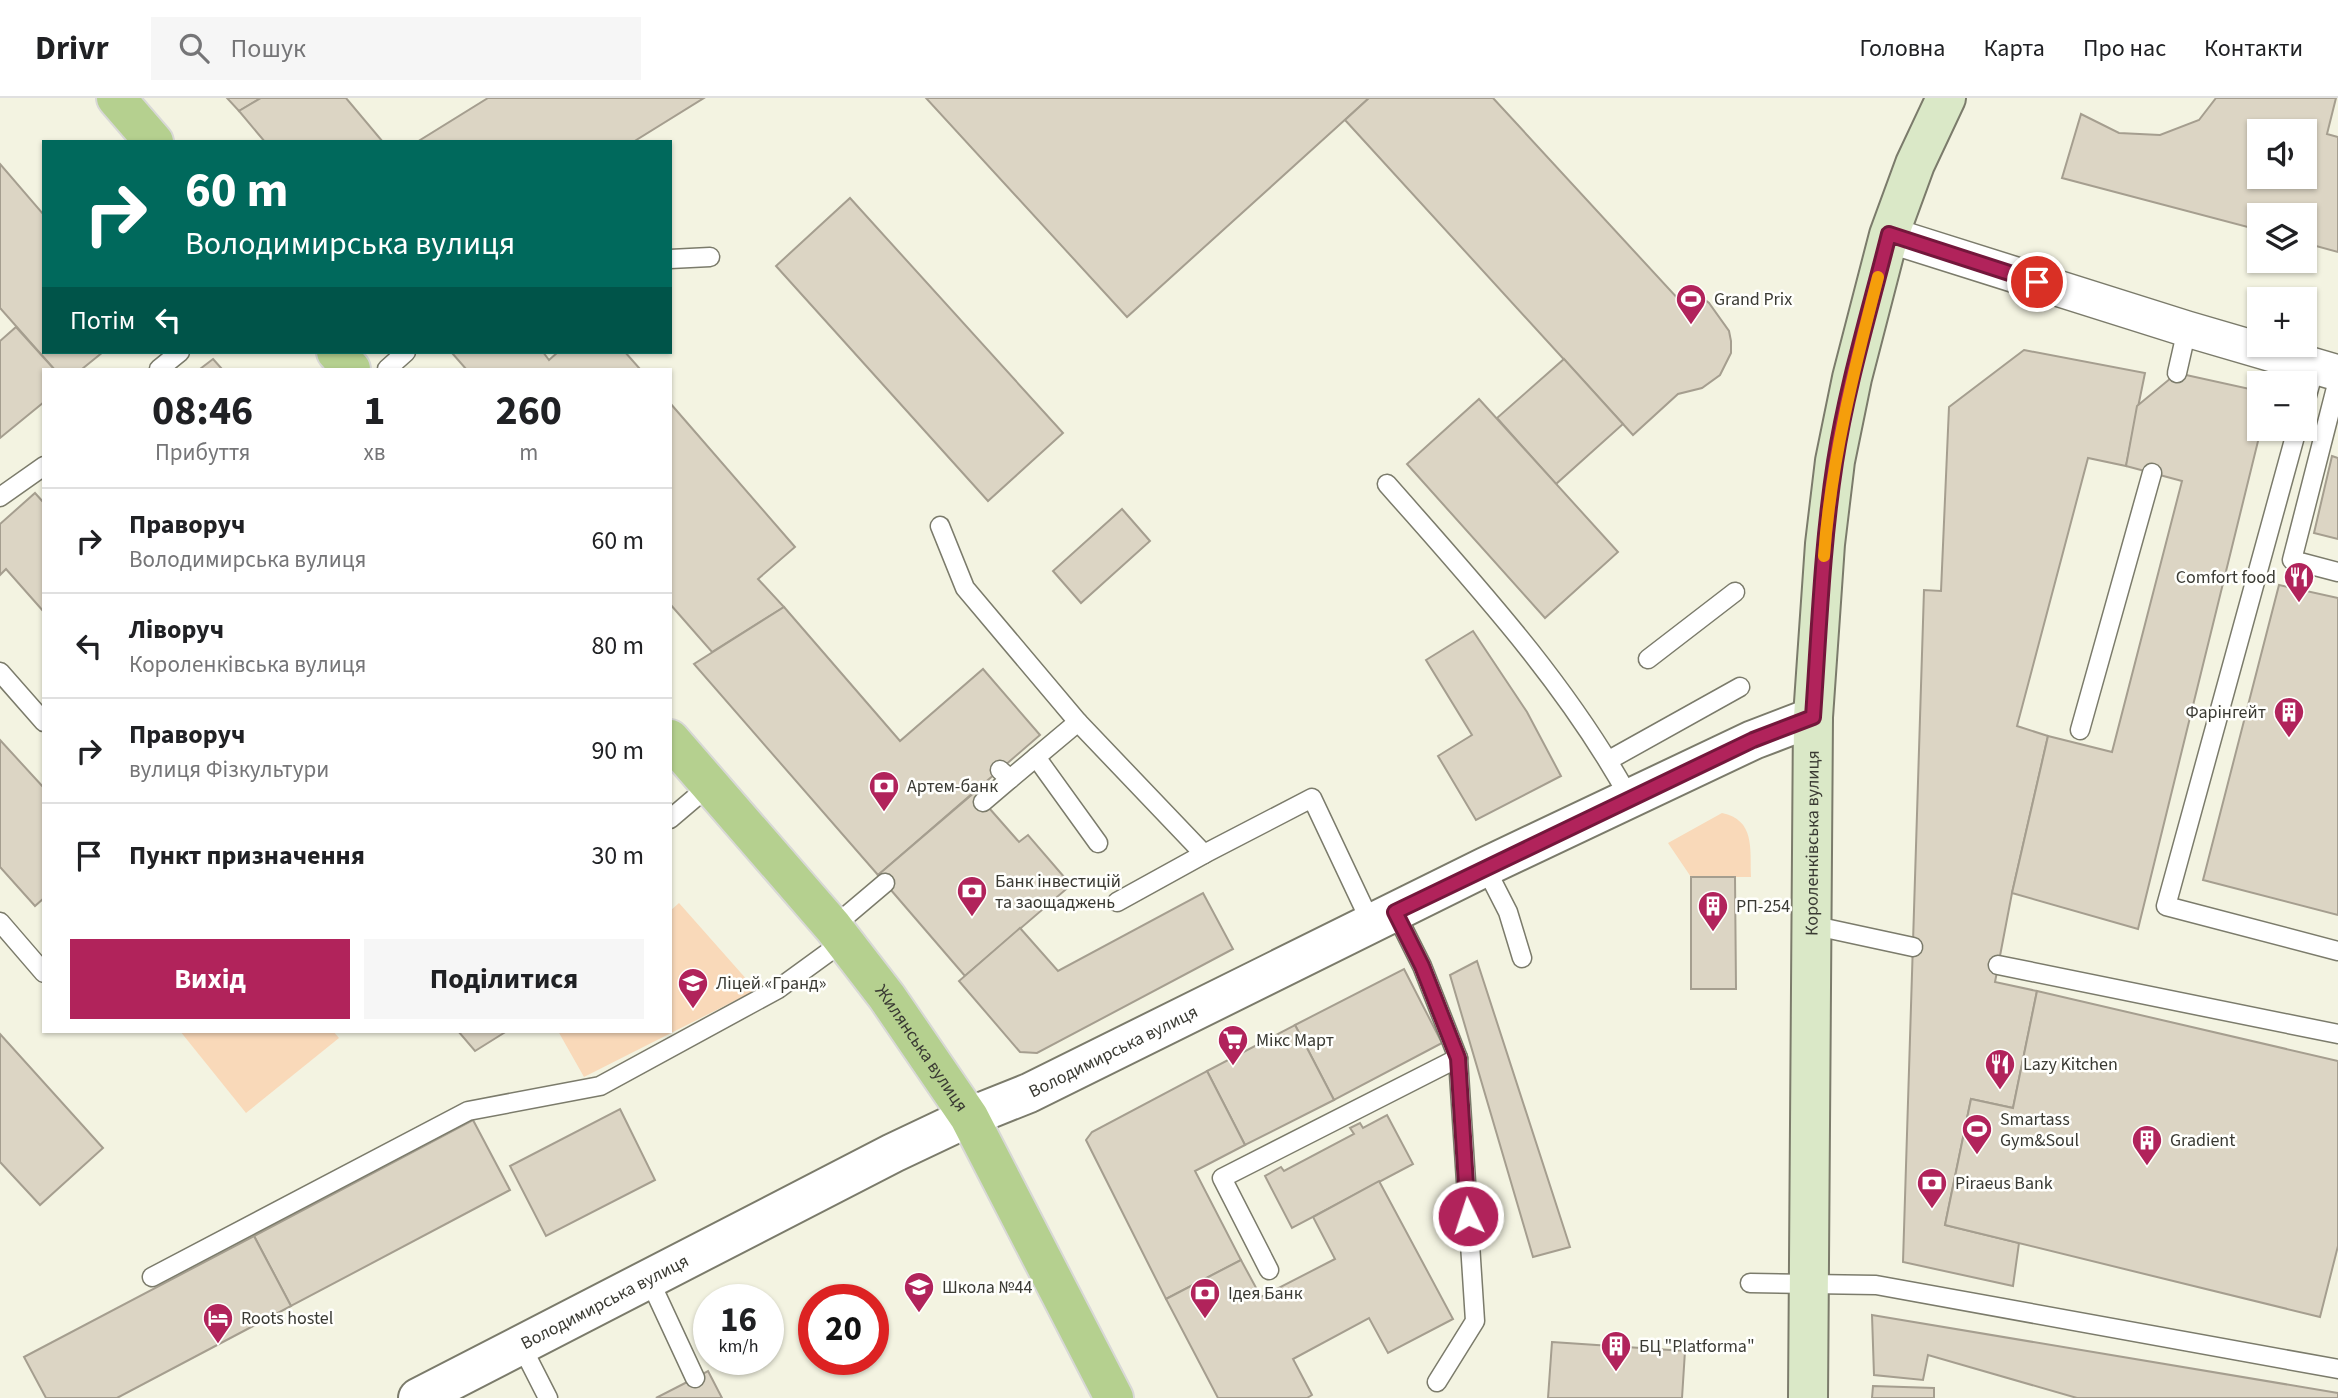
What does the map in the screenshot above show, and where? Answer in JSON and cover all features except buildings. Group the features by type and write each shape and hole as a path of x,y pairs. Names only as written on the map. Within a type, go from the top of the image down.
{"main road":[{"path":"116,98 152,140"},
{"name":"Короленківська вулиця","path":"1808,1398 1813,717 1825,544 1835,461 1852,378 1889,234 1915,164 1946,98"},
{"path":"338,354 350,368"},
{"name":"Жилянська вулиця","path":"672,741 838,934 887,997 969,1117 1114,1398"}],"street":[{"path":"1889,234 2330,373"},
{"name":"Володимирська вулиця","path":"418,1398 969,1117 1029,1093 1485,867 1753,740 1813,717"}],"lane":[{"path":"672,259 710,257"},
{"path":"2177,373 2187,329"},
{"path":"160,368 178,354"},
{"path":"388,368 404,354"},
{"path":"2317,389 2330,373"},
{"path":"2330,373 2292,560 2338,572"},
{"path":"2294,441 2165,906 2338,951"},
{"path":"0,497 42,467"},
{"path":"2080,730 2152,473"},
{"path":"1387,484 1494,606 1589,728 1630,799"},
{"path":"940,526 965,588 1078,722 1204,854"},
{"path":"1648,659 1735,592"},
{"path":"0,672 42,720"},
{"path":"1609,760 1740,687"},
{"path":"983,802 1005,774 1036,757 1078,722"},
{"path":"1036,757 1098,843"},
{"path":"672,817 710,785"},
{"path":"1117,902 1311,798 1383,918 1422,966 1458,1058 1475,1321 1437,1382"},
{"path":"1485,867 1508,912 1522,958"},
{"path":"152,1277 468,1111 600,1086 778,989 838,934 885,883"},
{"path":"0,922 42,971"},
{"path":"1811,925 1913,947"},
{"path":"1998,965 2338,1034"},
{"path":"1269,1270 1222,1178 1458,1058"},
{"path":"649,1279 695,1378"},
{"path":"1750,1283 1876,1285 2338,1369"},
{"path":"521,1345 548,1398"}],"shaded area":[{"path":"1722,813 1733,817 1745,829 1750,846 1751,877 1691,877 1668,843"},
{"path":"679,903 756,990 672,1032 672,909"},
{"path":"182,1033 335,1033 339,1038 246,1113"},
{"path":"559,1033 671,1033 584,1077"}],"slow traffic":[{"path":"1824,556 1835,461 1852,378 1878,277"}],"place":[{"name":"Grand Prix","path":"1691,326"},
{"name":"Comfort food","path":"2299,604"},
{"name":"Фарінгейт","path":"2289,739"},
{"name":"Артем-банк","path":"884,813"},
{"name":"Банк інвестицій та заощаджень","path":"972,918"},
{"name":"РП-254","path":"1713,933"},
{"name":"Ліцей «Гранд»","path":"693,1010"},
{"name":"Мікс Март","path":"1233,1067"},
{"name":"Lazy Kitchen","path":"2000,1091"},
{"name":"Smartass Gym&Soul","path":"1977,1156"},
{"name":"Gradient","path":"2147,1167"},
{"name":"Piraeus Bank","path":"1932,1210"},
{"name":"Школа №44","path":"919,1314"},
{"name":"Ідея Банк","path":"1205,1320"},
{"name":"Roots hostel","path":"218,1345"},
{"name":"БЦ \"Platforma\"","path":"1616,1373"}],"route":[{"path":"1468,1216 1458,1058 1422,966 1395,912 1753,740 1813,717 1825,544 1835,461 1852,378 1889,234 2037,282"}]}
